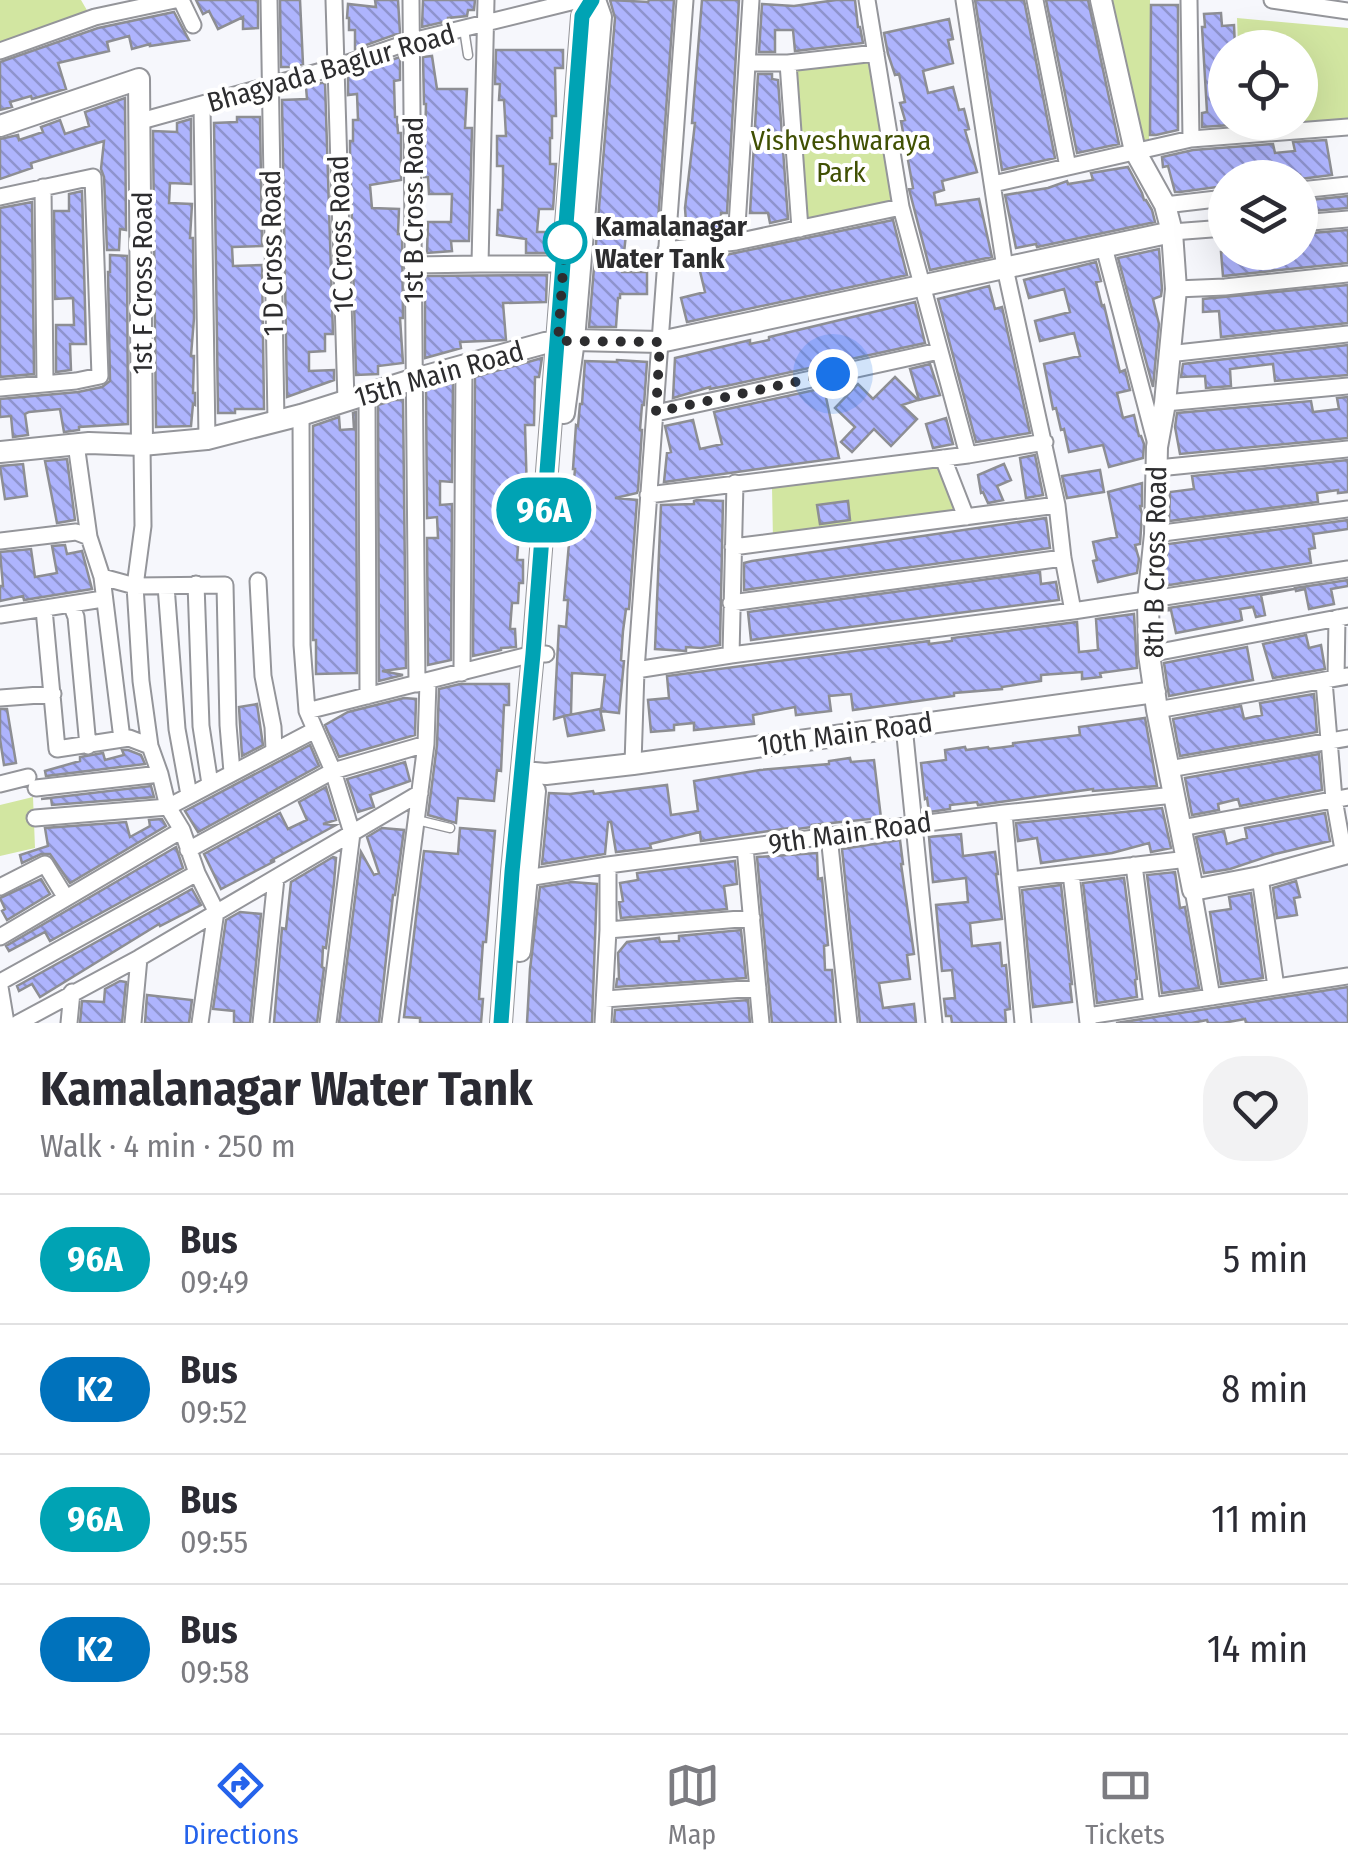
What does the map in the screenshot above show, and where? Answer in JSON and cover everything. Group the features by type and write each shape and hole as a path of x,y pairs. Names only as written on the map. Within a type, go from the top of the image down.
{"street":[{"path":"86,0 95,17"},
{"path":"0,51 95,17 178,0 193,25"},
{"name":"1 D Cross Road","path":"269,0 276,422"},
{"name":"1C Cross Road","path":"334,0 346,401"},
{"name":"1st B Cross Road","path":"390,1023 426,744 412,265 410,0"},
{"path":"480,264 486,0"},
{"name":"Bhagyada Baglur Road","path":"141,121 336,67 412,41 579,0"},
{"path":"566,340 563,264 582,16 593,0"},
{"path":"513,1023 566,340 601,17 593,0"},
{"path":"633,764 636,670 685,0"},
{"path":"736,242 751,0"},
{"path":"867,0 901,207 968,455"},
{"path":"964,0 1005,268 1045,442 1073,612"},
{"path":"1034,0 1068,167"},
{"name":"8th B Cross Road","path":"1102,0 1135,151 1166,205 1172,232 1176,289 1158,458 1148,601 1149,654 1193,890"},
{"path":"1189,0 1191,138"},
{"path":"1272,0 1348,11"},
{"path":"747,64 876,53"},
{"path":"788,63 800,229"},
{"name":"1st F Cross Road","path":"0,126 139,79 142,445"},
{"path":"202,106 207,439"},
{"path":"993,184 1191,138 1348,127"},
{"path":"0,197 93,177 100,376 0,388"},
{"path":"1318,188 1348,184"},
{"path":"43,186 46,383"},
{"path":"1166,205 1208,200"},
{"path":"666,250 736,242 901,207"},
{"path":"1318,221 1348,219"},
{"path":"1172,232 1208,229"},
{"name":"15th Main Road","path":"0,452 76,444 142,445 207,439 302,415 464,364 566,340 660,342 1172,232"},
{"path":"1104,248 1158,458 1348,449"},
{"path":"412,265 563,264"},
{"path":"1176,289 1348,274"},
{"path":"1168,354 1348,334"},
{"path":"656,412 939,351"},
{"path":"462,673 464,364"},
{"path":"1165,403 1348,386"},
{"path":"368,394 368,696"},
{"path":"302,415 302,645 307,711 333,771 352,832 328,1023"},
{"path":"648,495 1045,442"},
{"path":"76,444 90,537 102,577 122,739"},
{"path":"142,445 143,526 135,586 150,746 168,807 182,830 216,911 200,1023"},
{"path":"943,458 966,517"},
{"path":"731,655 735,483"},
{"path":"733,548 1057,505"},
{"path":"1154,534 1348,510"},
{"path":"0,541 76,532 90,537"},
{"path":"731,603 1063,558"},
{"path":"636,670 1073,612 1348,569"},
{"path":"102,577 135,586 225,584 232,772"},
{"path":"258,581 274,750"},
{"path":"196,584 200,726 210,784"},
{"path":"166,586 176,729 189,794"},
{"path":"0,616 103,598"},
{"path":"71,604 76,617 88,746"},
{"path":"44,610 57,750 129,738 150,746"},
{"path":"1149,654 1342,617 1327,741 1341,798 1347,858 1193,890 1212,997"},
{"path":"307,711 540,654"},
{"path":"1156,701 1336,678"},
{"path":"0,698 53,694"},
{"name":"10th Main Road","path":"530,772 633,764 904,726 1156,701"},
{"path":"904,726 934,1023"},
{"path":"35,818 168,807 314,730"},
{"path":"1169,769 1348,738"},
{"path":"188,850 333,771 426,744"},
{"path":"501,1023 512,872 530,772"},
{"path":"0,784 160,774"},
{"path":"18,1023 139,958 420,793"},
{"name":"9th Main Road","path":"527,878 1004,813 1174,795"},
{"path":"1181,828 1341,798"},
{"path":"1004,813 1023,1023"},
{"path":"0,937 182,830"},
{"path":"829,836 850,1023"},
{"path":"745,847 761,1023"},
{"path":"1010,880 1188,859"},
{"path":"0,887 45,864 66,898"},
{"path":"603,1023 608,865"},
{"path":"1134,866 1152,1006"},
{"path":"1071,872 1088,1019 1348,976"},
{"path":"6,1023 0,984 198,873"},
{"path":"1260,877 1276,987"},
{"path":"261,1023 276,878"},
{"path":"608,930 752,918"},
{"path":"134,1023 139,958"},
{"path":"605,999 758,988"},
{"path":"70,1023 72,992"}],"lane":[{"path":"464,30 468,55"},
{"path":"417,820 450,828"}],"green space":[{"path":"0,0 81,0 88,12 0,43"},
{"path":"1108,0 1150,0 1149,139 1136,142"},
{"path":"1237,18 1348,28 1348,120 1318,122 1318,30 1237,30"},
{"name":"Vishveshwaraya Park","path":"870,56 892,205 801,223 793,66"},
{"path":"936,462 957,514 773,540 772,487"},
{"path":"33,797 35,848 0,856 0,805"}],"building":[{"path":"196,0 258,0 258,28 243,29 243,17 218,29 209,11 203,14"},
{"path":"280,0 300,0 303,64 293,67 281,67"},
{"path":"375,0 398,0 400,33 355,49 355,30 349,30 347,18 348,4 376,7"},
{"path":"423,0 475,0 474,10 468,10 467,16 422,27"},
{"path":"610,0 674,0 657,235 626,234 622,272 647,272 647,294 620,294 616,327 589,327 615,18"},
{"path":"702,0 739,0 727,213 721,213 721,232 687,236 685,208 695,123"},
{"path":"855,0 863,43 795,51 793,30 775,30 775,52 759,52 762,4 794,6"},
{"path":"975,0 1024,0 1055,158 1002,170"},
{"path":"1046,0 1088,0 1119,144 1077,153"},
{"path":"1151,5 1178,5 1178,130 1156,135 1150,135"},
{"path":"174,12 189,40 132,49 129,36 107,42 109,51 58,63 66,89 10,102 12,107 0,110 0,62 98,28"},
{"path":"1221,13 1222,26 1234,25 1234,30 1208,30 1208,127 1202,127 1202,113 1207,112 1204,14"},
{"path":"949,19 953,63 923,71 928,93 953,87 959,110 964,109 969,129 965,130 977,172 942,181 944,190 934,193 936,205 979,199 992,257 930,270 909,189 913,188 900,103 905,102 884,33"},
{"path":"496,50 563,50 563,68 555,68 556,116 552,116 550,138 550,164 556,164 553,209 539,209 537,232 549,232 549,253 526,253 526,239 497,235 503,166 497,166 497,136 506,136 504,100 499,100 500,84 495,84"},
{"path":"432,56 437,89 467,89 465,128 472,128 469,241 451,241 452,251 427,253 428,222 451,222 452,194 429,194 428,177 424,177 423,57"},
{"path":"400,57 400,80 394,81 395,117 401,133 401,180 370,185 372,208 399,209 403,363 378,366 378,374 356,375 350,141 353,120 358,120 357,94 348,95 348,75"},
{"path":"758,74 772,74 772,79 778,80 788,219 770,223 768,213 750,213"},
{"path":"325,82 333,334 325,334 325,351 309,352 309,371 334,370 334,380 287,397 282,100 307,99 306,87"},
{"path":"125,98 126,230 120,229 119,250 107,250 101,169 104,141 31,163 32,168 0,179 0,139 18,135 19,140 43,132 41,127 60,120 65,134 89,126 85,112"},
{"path":"237,117 260,117 262,246 232,247 233,266 262,265 264,409 218,413 214,123 237,122"},
{"path":"191,119 191,184 170,183 169,203 192,204 191,356 195,405 191,426 156,427 153,131 177,132 177,123"},
{"path":"1326,140 1332,175 1318,177 1318,160 1208,160 1208,188 1175,192 1168,166 1163,167 1162,157 1193,150 1273,144 1275,153 1295,151 1293,142"},
{"path":"1128,167 1155,222 1016,248 1005,195 1067,181 1068,184 1093,180 1091,173"},
{"path":"82,191 86,344 70,344 71,370 56,372 56,325 74,325 73,298 55,299 54,211 69,211 69,194"},
{"path":"1348,196 1348,208 1318,210 1318,199"},
{"path":"32,202 34,374 0,377 0,208"},
{"path":"893,220 907,275 687,322 681,298 705,292 698,263"},
{"path":"1348,230 1348,263 1318,266 1318,232"},
{"path":"1159,249 1162,289 1161,296 1153,299 1159,324 1153,387 1118,258"},
{"path":"110,255 127,256 128,424 79,427 64,432 60,409 29,412 25,414 28,435 13,437 11,416 0,417 0,399 78,392 102,387 110,381"},
{"path":"1096,262 1102,306 1120,372 1125,370 1130,390 1117,393 1123,418 1134,415 1144,444 1143,458 1109,467 1103,445 1069,452 1064,429 1061,430 1056,408 1053,409 1044,364 1080,356 1074,333 1040,341 1035,321 1070,312 1064,289 1029,298 1024,280"},
{"path":"1222,270 1281,270 1223,276"},
{"path":"547,275 546,302 503,303 506,340 460,342 461,348 425,358 425,276"},
{"path":"1348,285 1348,323 1221,337 1219,311 1203,312 1203,299"},
{"path":"989,286 995,309 1002,307 1030,433 976,442 938,299"},
{"path":"915,302 925,343 673,398 675,358 750,340 750,344 769,340"},
{"path":"1348,345 1348,375 1275,381 1273,364 1230,369 1231,386 1206,388 1205,376 1181,377 1183,364"},
{"path":"542,358 539,377 535,377 534,425 525,425 527,494 522,494 517,560 523,560 523,583 519,583 518,603 512,603 510,629 515,629 516,647 473,656 475,377"},
{"path":"585,361 647,362 638,490 615,498 637,500 619,713 601,711 605,675 572,673 571,714 554,719 559,626 566,627 568,600 564,600 569,514 577,514 578,491 573,491 573,469"},
{"path":"930,364 940,395 919,400 910,369"},
{"path":"895,377 918,400 902,405 917,419 891,446 874,429 852,452 841,442 855,427 835,408 858,384 873,399"},
{"path":"453,383 452,482 440,481 440,505 452,504 451,660 428,665 427,538 438,538 437,517 427,518 426,390"},
{"path":"824,388 839,458 664,482 667,453 671,452 665,426 693,420 700,449 722,444 714,412"},
{"path":"1348,397 1348,438 1180,454 1175,427 1177,413 1311,401 1313,412 1339,409 1337,398"},
{"path":"403,400 406,668 382,671 403,675 379,681 378,405"},
{"path":"356,412 357,673 316,674 313,426 339,417 340,430 354,429"},
{"path":"946,418 953,444 933,448 926,424"},
{"path":"1035,455 1043,495 1026,498 1020,458"},
{"path":"67,459 75,520 57,523 45,461"},
{"path":"1348,460 1348,492 1317,493 1318,502 1169,521 1170,492 1194,489 1192,476"},
{"path":"23,464 27,496 5,499 0,466"},
{"path":"1004,464 1011,480 997,486 1003,500 988,503 981,493 978,475"},
{"path":"1100,470 1104,492 1067,498 1062,476"},
{"path":"1142,483 1140,544 1135,545 1137,573 1098,582 1093,542 1117,537 1108,492"},
{"path":"697,500 723,501 720,645 686,647 686,651 655,649 661,505 694,504"},
{"path":"848,501 850,520 820,524 817,505"},
{"path":"1046,518 1050,548 744,590 744,563 752,561"},
{"path":"1348,520 1348,529 1313,534 1311,563 1163,586 1168,544"},
{"path":"65,545 67,554 82,551 92,589 0,601 0,552 31,549 35,577 57,573 52,546"},
{"path":"1040,572 1041,584 1056,582 1059,600 751,640 748,612"},
{"path":"1348,580 1348,586 1331,589 1334,604 1309,609 1305,589 1295,588"},
{"path":"1294,589 1261,595 1265,615 1256,617 1253,607 1240,609 1242,620 1176,633 1171,610 1162,609"},
{"path":"1134,614 1137,668 1100,673 1101,677 1082,679 1082,672 1041,675 1041,681 1002,689 853,710 851,694 829,696 831,711 796,715 795,707 753,715 754,724 694,730 694,723 651,732 648,700 669,698 667,676 1077,622 1079,652 1098,650 1096,619"},
{"path":"1306,635 1309,648 1321,645 1325,669 1273,678 1263,644"},
{"path":"1247,647 1253,680 1169,696 1164,663"},
{"path":"460,684 509,684 509,705 504,705 501,771 497,770 494,801 458,798 456,823 428,815 439,689"},
{"path":"1314,694 1317,732 1180,756 1173,719 1241,706 1244,719 1262,715 1260,703"},
{"path":"404,698 416,699 415,735 339,757 325,725 348,712"},
{"path":"257,704 263,745 242,756 239,707"},
{"path":"0,709 7,709 16,763 4,765"},
{"path":"600,709 604,730 568,736 564,716"},
{"path":"1145,718 1157,786 950,805 950,809 929,812 921,763 946,760 945,750 1013,746 1080,735 1079,727"},
{"path":"310,745 319,766 198,832 185,811"},
{"path":"122,750 141,755 145,764 46,776 45,771 80,761 80,757 103,753 105,760 124,755"},
{"path":"1319,754 1322,790 1240,806 1238,799 1218,804 1219,810 1192,815 1185,778"},
{"path":"850,758 851,762 874,760 881,818 701,841 700,832 650,844 651,848 616,852 608,822 605,854 542,864 549,793 594,794 667,785 671,815 698,811 694,781"},
{"path":"405,762 410,781 370,795 374,807 358,812 347,779"},
{"path":"151,786 154,797 52,805 51,798 41,799"},
{"path":"326,787 336,820 323,824 336,825 221,889 204,854 280,813 288,829 307,820 299,802"},
{"path":"1162,808 1171,848 1151,852 1149,843 1112,853 1041,863 1037,838 1018,841 1016,823"},
{"path":"1325,813 1330,841 1204,873 1196,837 1224,831 1227,844 1247,838 1245,828"},
{"path":"162,819 166,826 70,883 50,854 22,863 20,855 48,846 45,828 126,822 130,837 150,826 149,820"},
{"path":"382,828 404,830 379,1023 339,1023 361,852 374,875 379,873 367,837"},
{"path":"460,828 495,831 483,942 481,1023 420,1023 420,1018 404,1017 424,851 458,854"},
{"path":"961,834 963,856 995,852 1002,919 970,923 972,946 1000,943 1010,1009 1005,1010 1006,1023 952,1023 951,1016 946,1016 944,999 955,998 952,970 942,971 936,905 968,902 966,878 933,882 929,837"},
{"path":"900,840 914,954 907,955 910,979 879,983 883,1008 914,1004 916,1023 860,1023 842,849"},
{"path":"176,847 183,868 50,941 45,932 9,951 6,946"},
{"path":"817,853 828,945 824,946 825,970 832,970 836,1023 772,1023 757,857"},
{"path":"333,857 334,883 326,948 323,947 317,1023 274,1023 282,928 286,929 291,882"},
{"path":"735,861 737,884 724,886 727,909 621,918 620,883 638,880 637,873"},
{"path":"1175,872 1199,988 1162,993 1147,875"},
{"path":"1124,878 1137,997 1097,1003 1083,883"},
{"path":"41,879 50,894 7,920 0,898"},
{"path":"1296,881 1300,897 1294,898 1297,915 1277,918 1273,888"},
{"path":"572,882 597,884 592,1023 527,1023 540,887"},
{"path":"1061,885 1072,1002 1033,1007 1022,890"},
{"path":"192,889 201,905 159,924 40,997 32,984 19,991 17,986"},
{"path":"1251,893 1263,978 1221,984 1210,912 1231,909 1229,897"},
{"path":"240,912 261,914 250,1023 234,1023 234,1011 213,1009 226,920"},
{"path":"741,930 746,978 616,987 618,953 627,942 659,938 660,942 679,941 679,936"},
{"path":"126,982 122,1023 80,1023 82,1001 104,1002 105,989"},
{"path":"1348,987 1348,1023 1246,1023 1245,1019 1223,1023 1116,1023"},
{"path":"147,995 192,1000 189,1023 145,1023"},
{"path":"748,1000 750,1023 614,1023 615,1010"}],"bus line":[{"name":"96A","path":"501,1023 582,16 592,0"}],"place":[{"name":"Kamalanagar Water Tank","path":"565,242"}],"route":[{"path":"565,242 558,341 660,342 656,412 833,374"}]}
